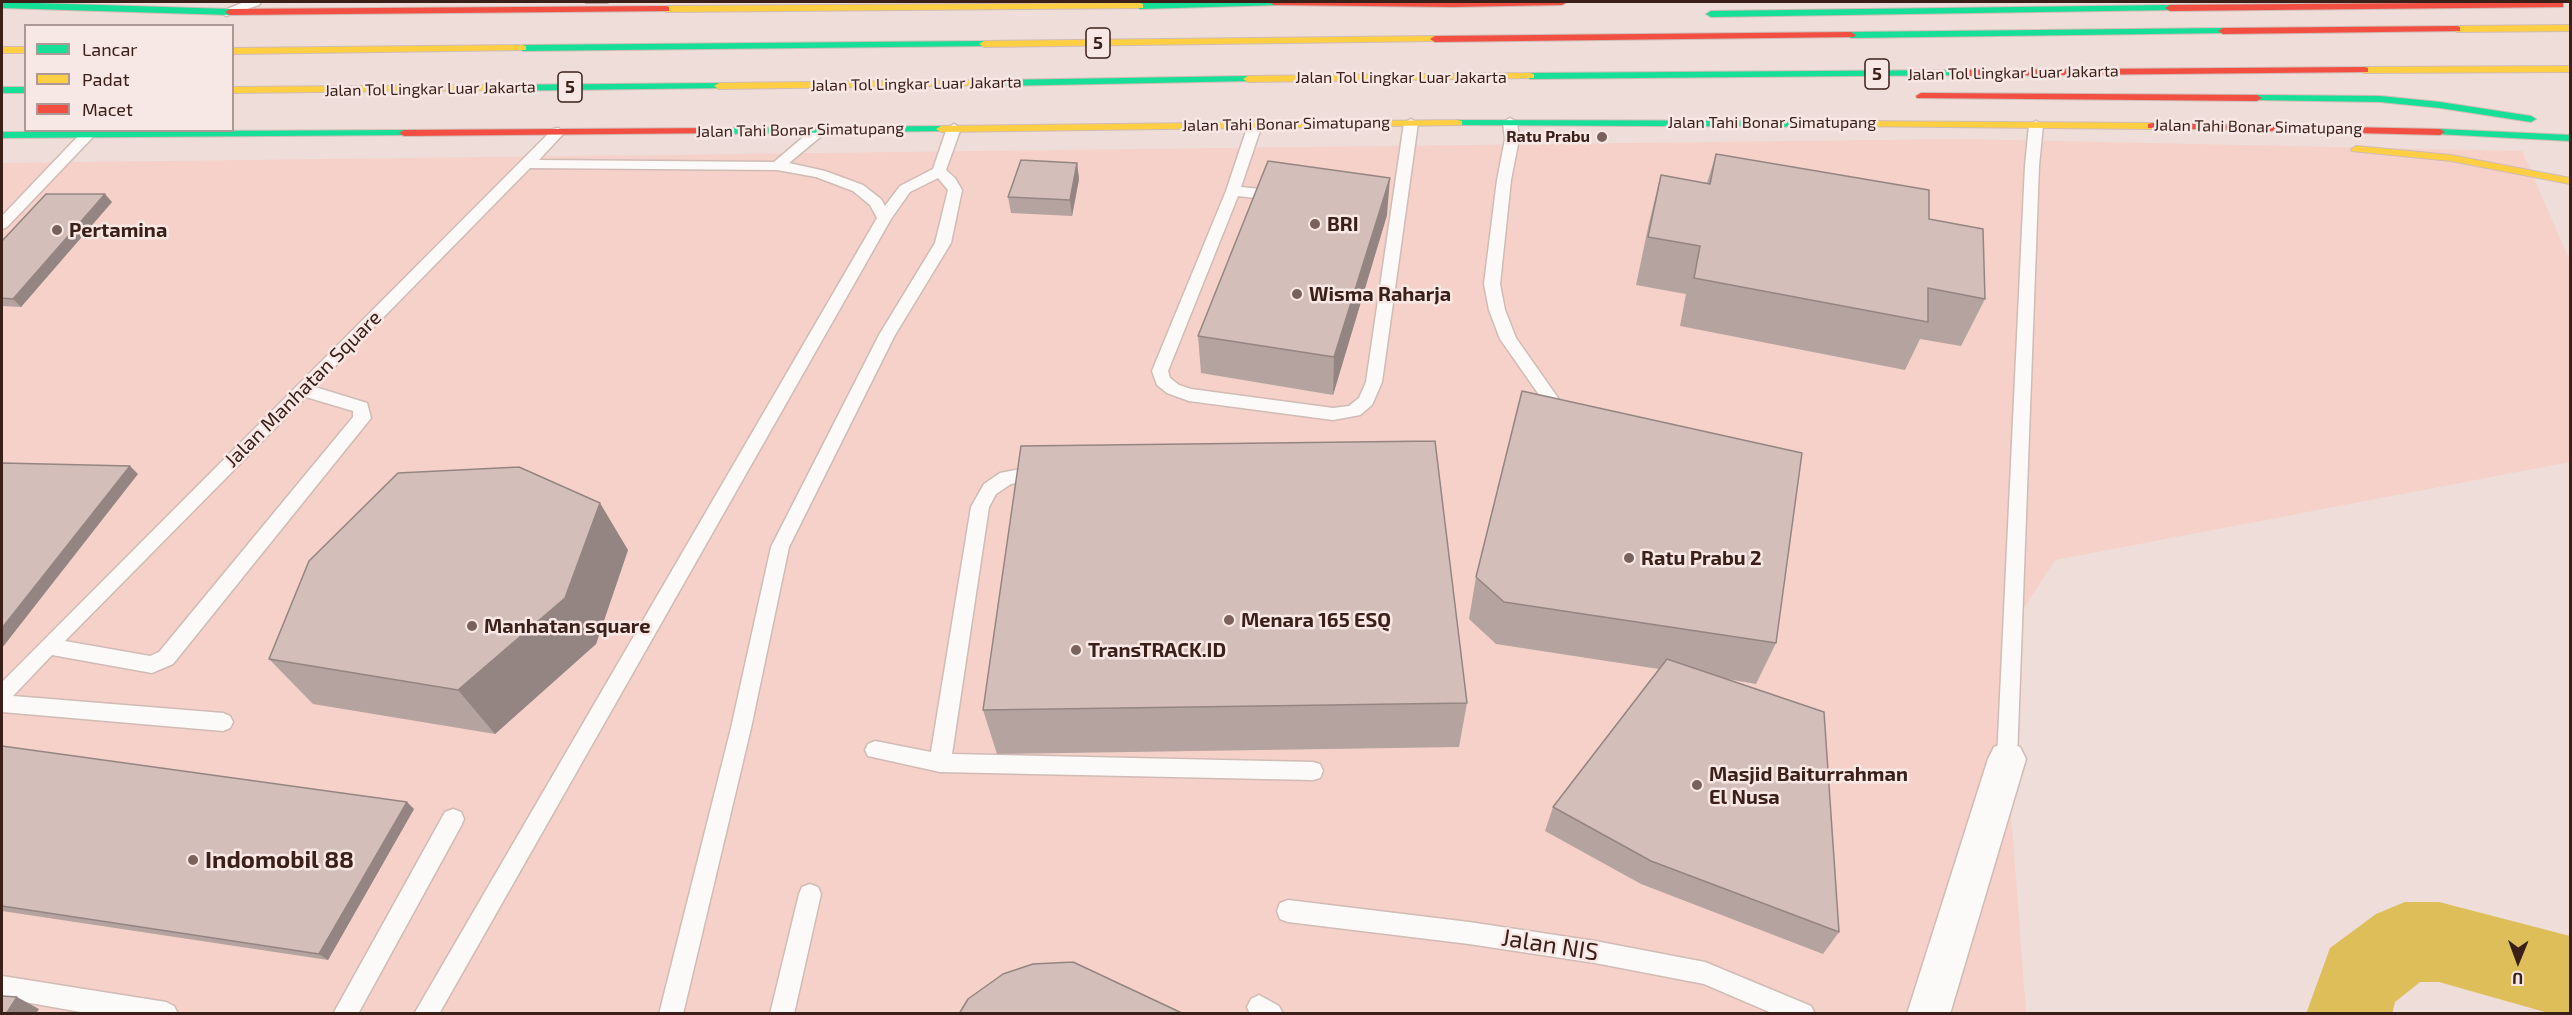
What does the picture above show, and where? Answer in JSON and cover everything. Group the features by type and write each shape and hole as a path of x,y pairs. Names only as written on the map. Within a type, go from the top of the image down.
{"highway":[{"path":"1274,2 1452,4 1562,2"},
{"path":"2,5 226,12 388,6 1279,2"},
{"path":"2391,2 2418,6"},
{"path":"1694,15 1952,9 2571,5"},
{"path":"1360,40 1518,24"},
{"name":"Jalan Tol Lingkar Luar Jakarta","path":"234,51 1360,40 1543,48 2049,33 2571,28"},
{"path":"449,35 759,35 837,46"},
{"path":"1543,48 1550,77"},
{"path":"2,50 24,50"},
{"name":"Jalan Tol Lingkar Luar Jakarta","path":"234,90 1313,78 2571,69"},
{"path":"1313,78 1327,88 1348,92"},
{"path":"440,102 638,97 733,85"},
{"path":"2,90 24,90"},
{"path":"1902,96 2380,99 2504,114 2571,128"},
{"name":"Jalan Tahi Bonar Simatupang","path":"2,135 820,130 1510,122 2036,124 2381,129 2571,138"},
{"path":"2113,125 2300,143"},
{"path":"2346,148 2451,159 2571,181"}],"street":[{"path":"1928,1014 2007,759"}],"lane":[{"path":"226,12 255,2"},
{"path":"1510,122 1512,139 1504,180 1492,284 1497,310 1508,339 1572,430"},
{"path":"1255,125 1233,190 1160,371 1163,381 1173,389 1189,394 1333,414 1354,411 1366,401 1374,382 1391,210 1412,123"},
{"path":"2007,759 2032,166 2036,124"},
{"path":"426,1014 885,218 905,189 939,171 954,128"},
{"path":"777,166 820,130"},
{"name":"Jalan Manhatan Square","path":"2,695 558,132"},
{"path":"2,224 87,135"},
{"path":"527,164 777,166 820,174 858,188 876,202 885,218"},
{"path":"671,1014 738,739 780,547 887,336 942,243 955,190 950,181 939,171"},
{"path":"1233,190 1291,198"},
{"path":"48,646 152,664 166,658 362,418 361,407 303,390"},
{"path":"940,763 980,507 990,489 1006,478 1033,472 1056,472"},
{"path":"2,704 223,722"},
{"path":"875,750 940,763 1313,771"},
{"path":"345,1014 453,819"},
{"path":"782,1014 810,894"},
{"name":"Jalan NIS","path":"1288,911 1469,933 1595,952 1705,973 1803,1014"},
{"path":"2,987 166,1014"}],"shaded area":[{"path":"1959,139 2522,151 2570,261 2570,462 2055,560 2002,642 2007,759 2026,1013 2,1013 2,163"}],"building":[{"path":"1716,154 1929,190 1929,219 1983,229 1985,299 1928,288 1928,322 1694,278 1700,246 1648,237 1661,175 1710,184"},
{"path":"1021,160 1077,163 1070,200 1008,197"},
{"name":"Wisma Raharja","path":"1268,161 1390,178 1334,357 1198,336"},
{"name":"Pertamina","path":"46,194 105,194 13,299 2,298 2,241"},
{"name":"Ratu Prabu 2","path":"1522,391 1802,453 1776,643 1504,602 1476,577"},
{"name":"Menara 165 ESQ","path":"1435,441 1467,703 983,710 1021,446"},
{"path":"2,463 130,466 2,628"},
{"path":"519,467 600,503 565,598 458,690 269,659 309,561 398,473"},
{"name":"Masjid Baiturrahman El Nusa","path":"1667,659 1824,712 1839,932 1651,861 1553,807"},
{"name":"Indomobil 88","path":"2,746 407,802 319,954 2,906"},
{"path":"1073,962 1184,1014 959,1014 968,999 1003,974 1033,964"},
{"path":"2,996 17,997 6,1014 2,1014"}],"waterway":[{"path":"2349,1014 2360,977 2405,942 2439,942 2570,977"}],"traffic: fast":[{"path":"1140,6 1279,2"},
{"path":"2,5 230,12"},
{"path":"1711,14 2170,8"},
{"path":"1851,35 2223,31"},
{"path":"523,48 984,44"},
{"path":"1530,76 1962,73"},
{"path":"999,83 1248,79"},
{"path":"490,88 719,86"},
{"path":"2,90 24,90"},
{"path":"2257,98 2380,99 2440,105 2531,119"},
{"path":"1458,123 1844,124"},
{"path":"716,131 941,129"},
{"path":"2440,132 2570,138"},
{"path":"2,135 404,133"}],"traffic: slow":[{"path":"666,9 1140,6"},
{"path":"2457,29 2570,28"},
{"path":"984,44 1435,39"},
{"path":"234,51 523,48"},
{"path":"2,50 24,50"},
{"path":"2364,70 2570,69"},
{"path":"1248,79 1530,76"},
{"path":"719,86 999,83"},
{"path":"234,90 490,88"},
{"path":"941,129 1458,123"},
{"path":"1844,124 2152,126"},
{"path":"2356,149 2451,158 2570,181"}],"traffic: jam":[{"path":"1274,2 1452,4 1562,2"},
{"path":"2170,8 2560,5"},
{"path":"230,12 666,9"},
{"path":"2223,31 2457,29"},
{"path":"1435,39 1851,35"},
{"path":"1962,73 2364,70"},
{"path":"1921,96 2257,98"},
{"path":"2152,126 2440,132"},
{"path":"404,133 716,131"}],"place":[{"name":"Ratu Prabu","path":"1602,137"},
{"name":"BRI","path":"1315,224"},
{"name":"Pertamina","path":"57,230"},
{"name":"Wisma Raharja","path":"1297,294"},
{"name":"Ratu Prabu 2","path":"1629,558"},
{"name":"Menara 165 ESQ","path":"1229,620"},
{"name":"Manhatan square","path":"472,626"},
{"name":"TransTRACK.ID","path":"1076,650"},
{"name":"Masjid Baiturrahman El Nusa","path":"1697,785"},
{"name":"Indomobil 88","path":"193,860"}]}
